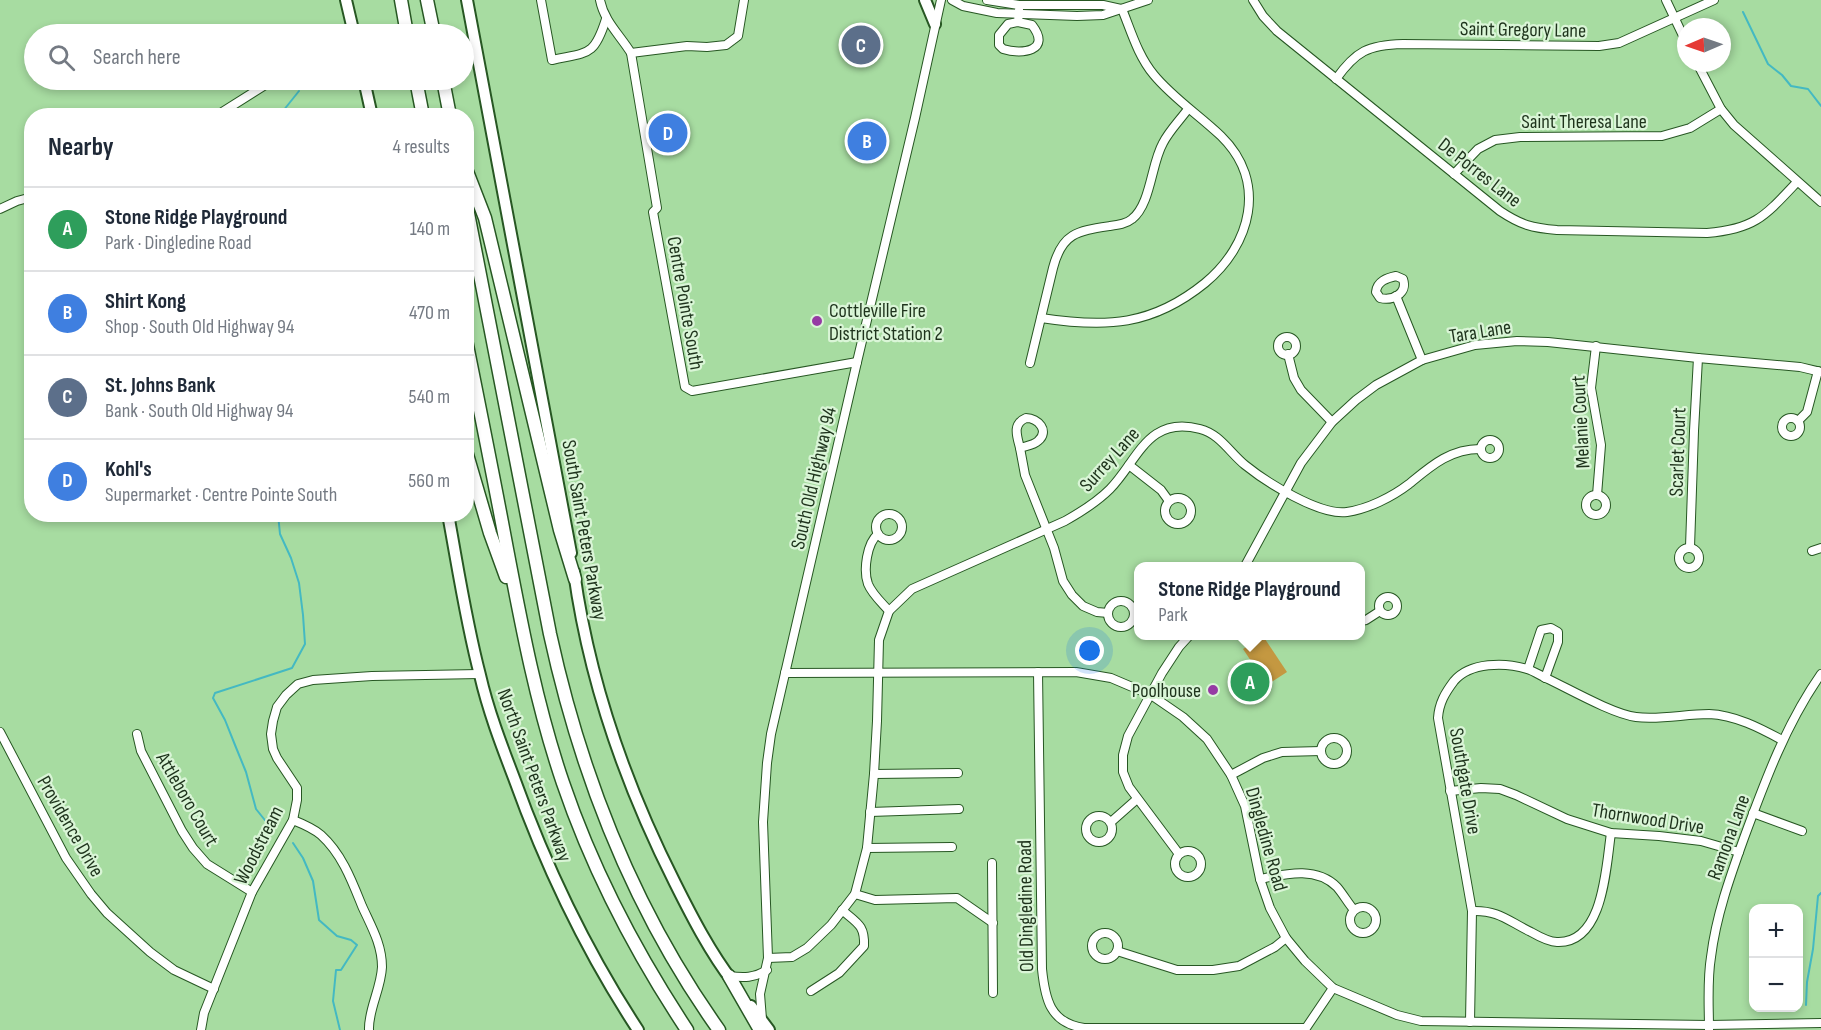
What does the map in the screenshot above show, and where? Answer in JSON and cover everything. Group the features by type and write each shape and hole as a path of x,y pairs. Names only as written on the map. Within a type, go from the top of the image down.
{"highway":[{"path":"401,0 406,24"},
{"path":"428,0 432,24"},
{"path":"418,90 421,108"},
{"path":"445,90 448,108"},
{"path":"474,190 485,218 560,530 575,579"},
{"path":"474,244 550,634 577,742 609,830 642,902 686,982 719,1030"},
{"path":"474,381 519,612 550,742 579,825 613,903 687,1030"},
{"path":"474,478 490,533 519,612"},
{"path":"729,976 761,1025"}],"main road":[{"path":"346,0 352,24"},
{"name":"South Saint Peters Parkway","path":"467,0 472,24"},
{"path":"925,0 935,24"},
{"name":"South Saint Peters Parkway","path":"474,37 568,530 586,639 601,696 631,785 655,842 690,912 729,976"},
{"path":"366,90 370,108"},
{"name":"North Saint Peters Parkway","path":"450,522 479,674 529,819 546,861 590,951 638,1030"},
{"path":"761,1025 769,1030"}],"street":[{"path":"541,0 552,60 586,52 593,48 606,19"},
{"name":"Centre Pointe South","path":"600,0 606,19 631,53 657,208 653,212 685,387 692,391 857,362"},
{"path":"631,53 687,45 707,47 726,45 738,36 744,0"},
{"name":"South Old Highway 94","path":"761,1025 760,994 768,958 763,858 764,793 771,734 941,0"},
{"path":"952,0 963,6 1018,18 1103,15 1148,0"},
{"path":"987,0 1019,5 1103,5 1122,9"},
{"name":"De Porres Lane","path":"1253,0 1263,16 1277,31 1500,211 1517,222 1535,228 1557,230 1707,233 1724,231 1736,229 1761,218 1797,182"},
{"path":"1666,0 1677,25"},
{"name":"Saint Gregory Lane","path":"1336,79 1357,55 1373,46 1384,44 1599,46 1619,43 1714,0"},
{"path":"1018,18 1019,5"},
{"path":"1077,16 1078,5"},
{"path":"1041,318 1097,324 1122,322 1154,314 1182,300 1203,285 1218,270 1232,252 1246,222 1249,210 1248,183 1240,162 1227,143 1153,74 1122,9"},
{"path":"1018,18 1032,25 1039,37 1035,48 1026,51 1003,49 999,45 1001,31 1018,18"},
{"path":"1702,72 1721,109 1734,125 1821,202"},
{"path":"229,108 257,90"},
{"path":"1030,363 1054,261 1063,244 1080,231 1120,225 1131,220 1140,211 1163,141 1188,109"},
{"name":"Saint Theresa Lane","path":"1454,174 1478,149 1495,140 1520,136 1662,136 1690,128 1721,109"},
{"path":"0,209 24,199"},
{"path":"1396,296 1422,360"},
{"name":"Tara Lane","path":"1248,562 1301,463 1332,422 1376,385 1422,360 1462,348 1493,342 1548,342 1800,366 1820,371"},
{"name":"Melanie Court","path":"1596,346 1591,388 1601,445 1597,495"},
{"path":"1288,354 1294,378 1300,390 1332,422"},
{"name":"Scarlet Court","path":"1690,547 1698,358"},
{"path":"1798,421 1807,412 1820,371"},
{"name":"Surrey Lane","path":"889,611 912,589 1085,510 1110,490 1141,447 1155,434 1170,428 1184,426 1201,429 1216,436 1246,466 1286,491 1310,505 1326,510 1346,512 1363,508 1395,493 1428,467 1465,449 1480,449"},
{"path":"1020,448 1025,475 1047,529 1062,580 1071,595 1083,606 1097,612 1108,613"},
{"path":"1129,465 1161,490 1169,501"},
{"path":"768,958 792,957 807,948 831,925 855,894 867,848 874,774 879,640 889,611 868,584 866,563 872,539 878,534"},
{"path":"1812,551 1821,548"},
{"path":"1365,619 1380,611"},
{"path":"1528,669 1541,630 1551,628 1558,632 1558,642 1545,678"},
{"path":"1179,854 1129,787 1123,772 1123,755 1128,736 1162,673 1185,640"},
{"name":"Southgate Drive","path":"1470,1022 1472,911 1438,718 1445,692 1458,677 1476,668 1504,666 1528,669 1626,715 1648,718 1711,714 1725,716 1738,719 1782,740"},
{"name":"Old Dingledine Road","path":"1038,672 1041,969 1044,988 1052,1011 1066,1023 1084,1028 1306,1029 1333,988"},
{"name":"Dingledine Road","path":"785,674 1076,672 1111,678 1151,695 1183,717 1207,739 1231,775 1245,806 1260,879 1270,908 1286,938 1305,961 1333,988 1397,1015 1420,1021 1709,1027 1821,1023"},
{"name":"Woodstream","path":"201,1030 204,1012 252,892 293,820 297,788 273,749 272,734 277,707 286,695 298,684 313,680 372,676 479,674"},
{"name":"Ramona Lane","path":"1709,1027 1711,956 1720,910 1753,813 1782,740 1795,714 1821,674"},
{"name":"Providence Drive","path":"0,732 66,858 91,894 107,913 150,952 174,970 214,989"},
{"name":"Attleboro Court","path":"137,734 141,751 193,848 207,864 252,892"},
{"path":"1231,775 1263,758 1282,752 1321,751"},
{"path":"874,774 958,773"},
{"name":"Thornwood Drive","path":"1450,791 1500,789 1567,819 1611,833 1701,841 1739,852"},
{"path":"1111,822 1137,799"},
{"path":"870,812 958,809"},
{"path":"1753,813 1802,831"},
{"path":"293,820 310,827 322,836 343,864 374,930 380,948 381,968 379,988 373,1005 369,1030"},
{"path":"1472,911 1486,910 1555,942 1572,940 1589,926 1600,903 1611,833"},
{"path":"867,848 952,847"},
{"path":"992,863 993,993"},
{"path":"1260,879 1292,873 1309,873 1325,878 1336,886 1354,910"},
{"path":"855,894 875,900 957,898 993,923"},
{"path":"811,991 839,973 864,946 864,933 861,927 842,910"},
{"path":"1117,951 1177,970 1214,970 1239,966 1267,952 1286,938"},
{"path":"729,976 757,976 767,970"}],"shaded area":[{"path":"1257,640 1266,640 1287,672 1267,685 1243,649"}],"waterway":[{"path":"1743,12 1768,64 1791,86 1808,89 1821,106"},
{"path":"285,108 299,91"},
{"path":"272,829 256,809 246,772 225,720 213,698 215,693 292,668 305,644 299,583 280,534 279,522"},
{"path":"293,843 303,858 313,881 319,920 337,936 351,940 357,945 341,970 336,970 333,1001 340,1030"},
{"path":"1806,1005 1818,896 1821,893"}],"place":[{"name":"St. Johns Bank","path":"861,45"},
{"name":"Kohl's","path":"668,133"},
{"name":"Shirt Kong","path":"867,141"},
{"name":"Cottleville Fire District Station 2","path":"817,321"},
{"name":"Stone Ridge Playground","path":"1250,682"},
{"name":"Poolhouse","path":"1213,690"}]}
